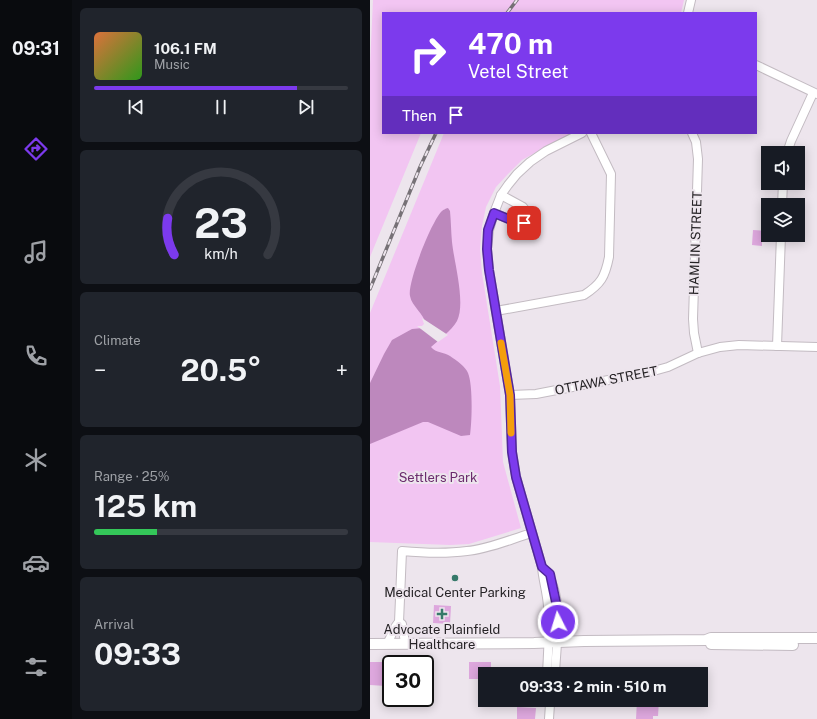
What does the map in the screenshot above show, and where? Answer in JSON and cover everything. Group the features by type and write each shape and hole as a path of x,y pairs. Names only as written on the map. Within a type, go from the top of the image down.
{"main road":[{"path":"370,644 706,640 712,638 817,638"},
{"path":"706,640 712,645 817,645"}],"street":[{"path":"688,12 691,0"},
{"path":"757,65 815,94 789,146"},
{"path":"548,667 558,622 555,592 550,574 542,567 516,477 512,452 510,395 487,249 488,230 501,195 517,174 530,162 580,134"},
{"path":"496,311 584,295 596,287 603,279 609,256 611,174 591,134"},
{"name":"HAMLIN STREET","path":"692,134 696,142 698,159 693,319 698,353"},
{"path":"494,213 518,223 524,223 527,217 527,212 523,207 501,195"},
{"path":"777,346 781,242"},
{"name":"OTTAWA STREET","path":"510,395 536,394 650,372 668,367 698,353 720,346 817,347"},
{"path":"387,644 399,622 402,551 448,553 468,551 532,533"},
{"path":"399,622 402,624 405,644"},
{"path":"553,642 555,667"},
{"path":"549,719 550,707"}],"green space":[{"path":"373,0 684,0 681,12 382,12 382,134 421,134 370,257 370,66"},
{"name":"Settlers Park","path":"444,134 569,134 522,160 508,174 496,187 486,207 482,226 480,249 482,273 500,386 503,462 521,528 469,544 450,545 370,542 370,313"}],"shaded area":[{"path":"448,208 450,211 452,242 459,282 459,313 457,321 452,328 431,347 448,355 463,366 468,373 470,379 472,412 470,435 461,436 428,422 423,422 370,444 370,383 392,340 412,329 423,328 426,325 423,317 411,300 410,289 412,278 432,226 442,211"}],"pier":[{"path":"422,318 448,335 438,342 417,326 422,326 424,324"}],"building":[{"path":"753,230 761,231 762,246 752,245"},
{"name":"Advocate Plainfield Healthcare","path":"434,605 451,606 450,624 433,623"},
{"path":"370,662 382,662 382,686 370,685"},
{"path":"469,662 491,662 491,667 478,667 478,679 469,679"},
{"path":"517,707 536,708 535,719 517,719"},
{"path":"637,707 659,707 658,716 653,716 653,719 636,719"}],"railway":[{"path":"508,12 517,0"},
{"path":"370,289 420,167 436,134"}],"slow traffic":[{"path":"501,343 510,395 511,433"}],"place":[{"name":"Medical Center Parking","path":"455,578"},
{"name":"Advocate Plainfield Healthcare","path":"442,614"}],"route":[{"path":"524,223 518,223 494,213 488,230 487,249 489,270 510,395 512,452 516,477 542,567 550,574 555,592 558,622"}]}
